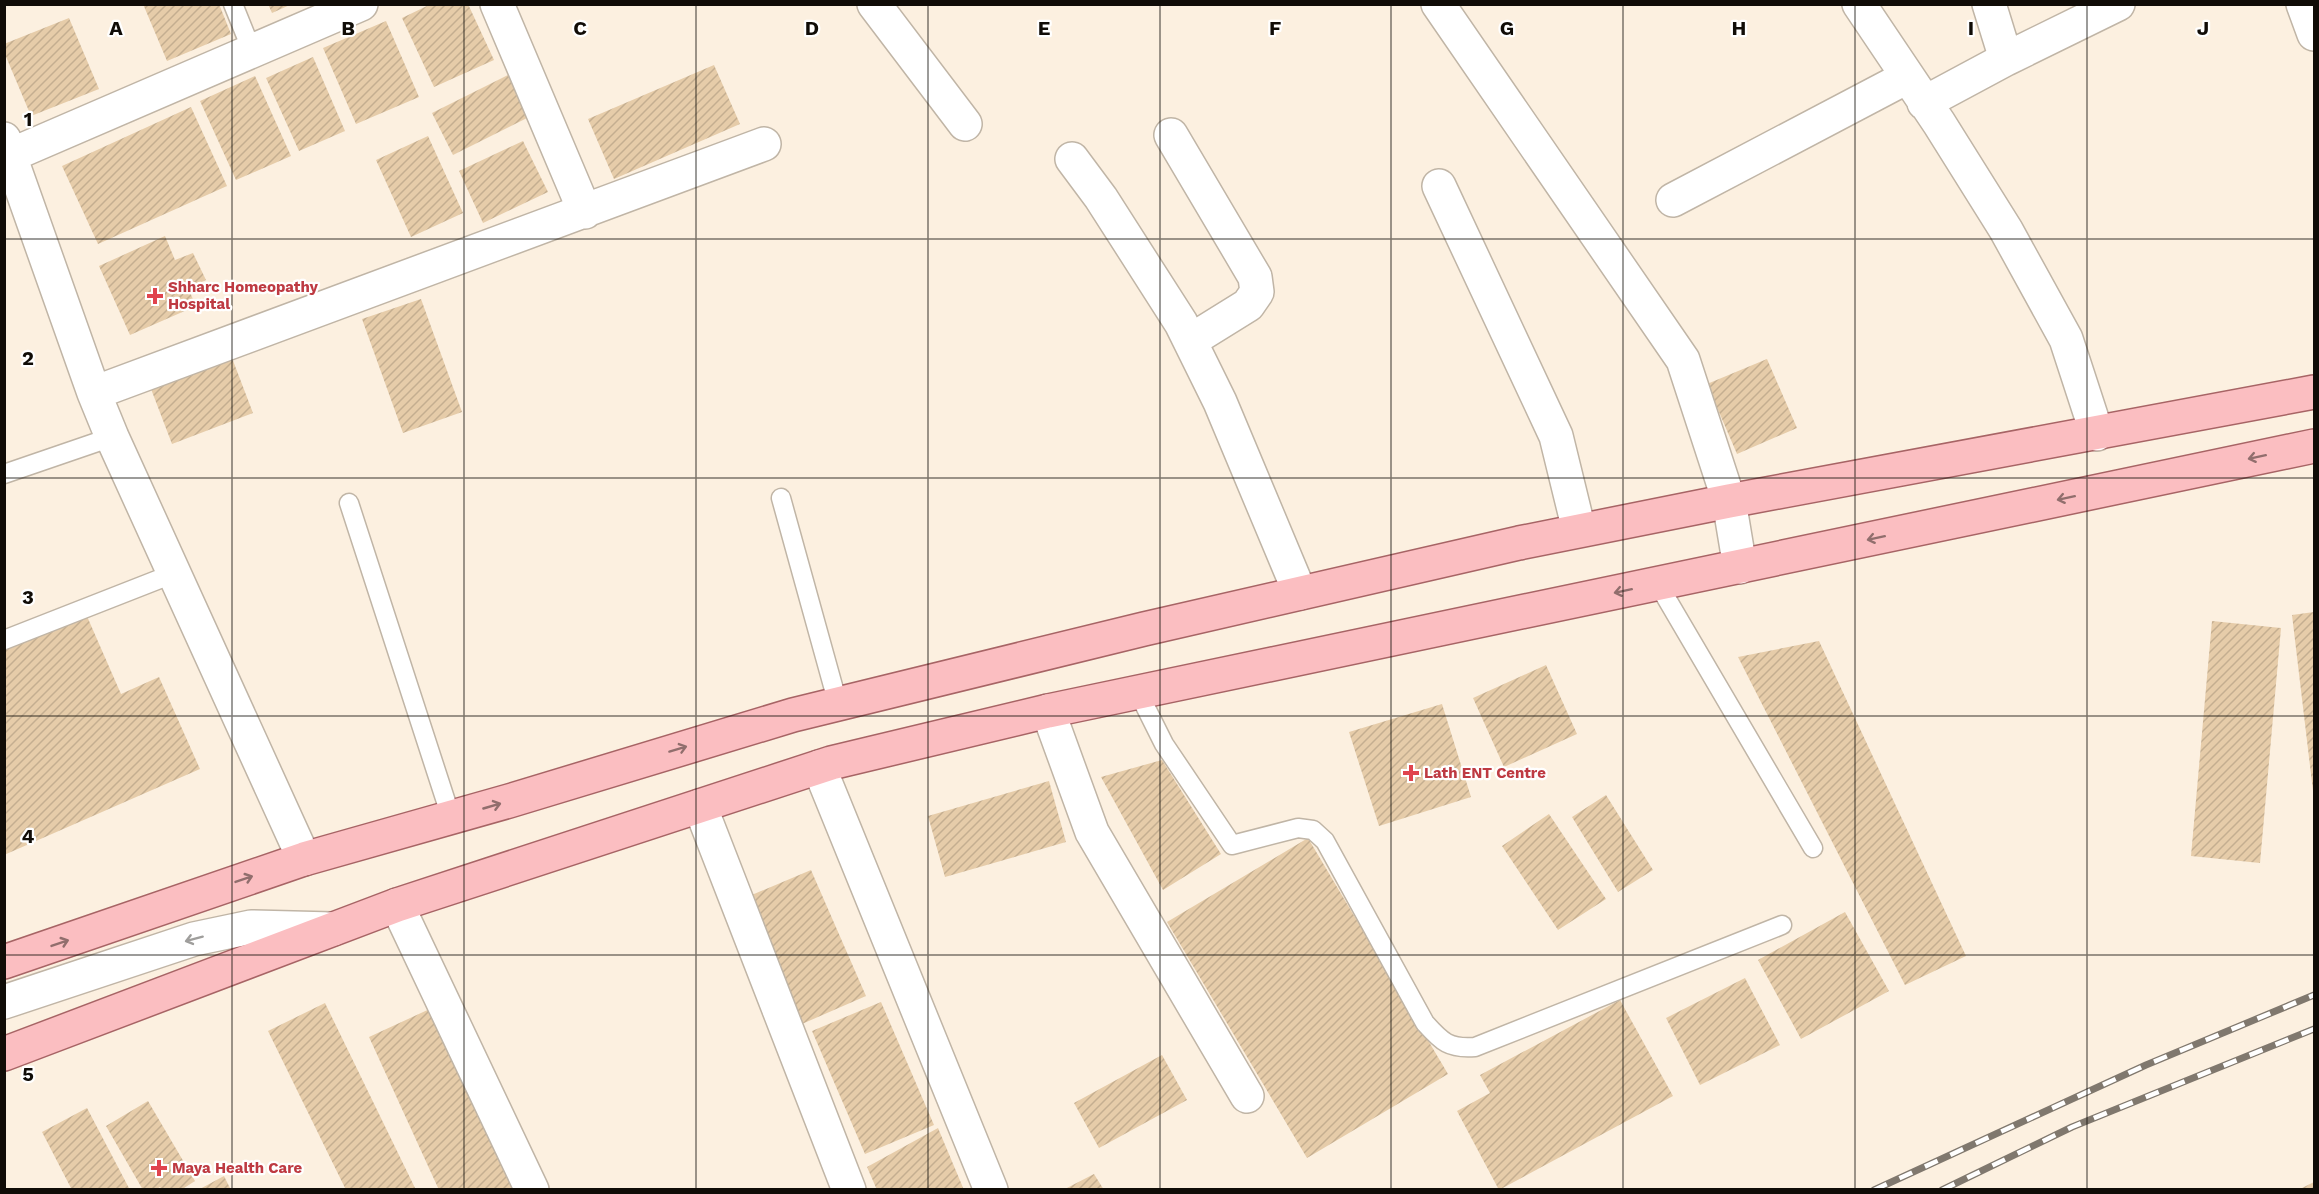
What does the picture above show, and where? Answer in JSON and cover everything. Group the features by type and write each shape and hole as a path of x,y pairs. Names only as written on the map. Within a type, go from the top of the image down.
{"main road":[{"path":"4,962 304,859 793,715 1144,629 1579,530 2314,392"},
{"path":"4,1054 398,905 819,767 1048,711 2314,446"}],"street":[{"path":"304,859 112,437 94,393 8,147 252,51 361,4"},
{"path":"497,4 585,212"},
{"path":"874,4 965,124"},
{"path":"1438,4 1683,360 1729,501 1740,567"},
{"path":"1859,4 1939,123 2006,230 2066,339 2097,434"},
{"path":"1989,4 2006,58"},
{"path":"1924,103 2006,58 2118,4"},
{"path":"2303,4 2314,34"},
{"path":"1672,200 1907,77"},
{"path":"1171,135 1255,277 1257,292 1248,305 1190,341"},
{"path":"94,393 764,144"},
{"path":"1072,159 1181,323 1220,402 1300,593"},
{"path":"1439,186 1556,436 1579,530"},
{"path":"1048,711 1092,832 1247,1096"},
{"path":"819,767 991,1190"},
{"path":"700,806 849,1190"},
{"path":"398,905 532,1190"},
{"path":"4,1002 194,939 251,927 333,929"}],"lane":[{"path":"233,4 252,51"},
{"path":"4,474 112,437"},
{"path":"781,498 838,704"},
{"path":"349,503 451,817"},
{"path":"4,640 175,573"},
{"path":"1658,584 1813,848"},
{"path":"1138,692 1164,744 1232,845 1298,828 1313,830 1325,841 1425,1023 1441,1041 1459,1048 1475,1047 1782,925"}],"building":[{"path":"143,4 219,4 231,34 167,61"},
{"path":"268,4 292,4 272,13"},
{"path":"431,4 468,4 494,60 434,87 402,18"},
{"path":"69,18 99,89 31,116 4,52 4,44"},
{"path":"386,21 419,97 356,124 323,48"},
{"path":"313,57 345,131 299,151 266,78"},
{"path":"714,65 740,124 614,179 588,119"},
{"path":"508,75 529,117 453,155 432,113"},
{"path":"255,76 291,156 236,180 200,101"},
{"path":"191,107 227,186 98,244 62,166"},
{"path":"428,136 463,213 411,237 376,160"},
{"path":"523,141 548,192 483,223 459,171"},
{"path":"165,236 175,260 193,253 206,280 188,288 196,306 130,335 99,266"},
{"path":"421,299 462,412 403,433 362,319"},
{"path":"232,358 253,413 172,444 151,389"},
{"path":"1767,359 1797,428 1737,454 1707,384"},
{"path":"2314,612 2314,791 2313,791 2292,615"},
{"path":"86,614 121,694 159,677 200,769 4,855 4,651"},
{"path":"2212,621 2281,628 2260,863 2191,856"},
{"path":"1819,641 1966,956 1905,985 1738,657"},
{"path":"1546,665 1577,734 1504,767 1473,698"},
{"path":"1442,704 1471,797 1379,826 1349,732"},
{"path":"1162,760 1221,854 1163,890 1101,777"},
{"path":"1049,781 1066,842 945,877 928,816"},
{"path":"1606,795 1653,870 1618,892 1572,817"},
{"path":"1549,814 1606,899 1558,930 1502,846"},
{"path":"1308,838 1448,1074 1307,1158 1167,922"},
{"path":"811,870 866,996 795,1027 740,900"},
{"path":"1845,912 1889,991 1801,1039 1758,960"},
{"path":"1745,978 1780,1045 1700,1085 1666,1018"},
{"path":"1620,1000 1673,1096 1499,1190 1457,1111 1490,1093 1480,1075"},
{"path":"881,1002 934,1125 865,1154 812,1031"},
{"path":"325,1003 416,1190 346,1190 268,1031"},
{"path":"434,1007 519,1190 439,1190 369,1037"},
{"path":"1162,1055 1187,1100 1099,1148 1074,1103"},
{"path":"148,1101 195,1181 181,1190 162,1190 160,1187 155,1190 143,1190 106,1126"},
{"path":"87,1108 130,1190 72,1190 42,1132"},
{"path":"938,1128 964,1190 877,1190 867,1167"},
{"path":"1094,1174 1104,1190 1063,1190"},
{"path":"224,1176 231,1190 198,1190"},
{"path":"2314,1182 2314,1190 2298,1190"}],"railway":[{"path":"1874,1190 2146,1065 2314,995"},
{"path":"1942,1190 2072,1127 2314,1029"}],"place":[{"name":"Shharc Homeopathy Hospital","path":"155,296"},
{"name":"Lath ENT Centre","path":"1411,773"},
{"name":"Maya Health Care","path":"159,1168"}]}
